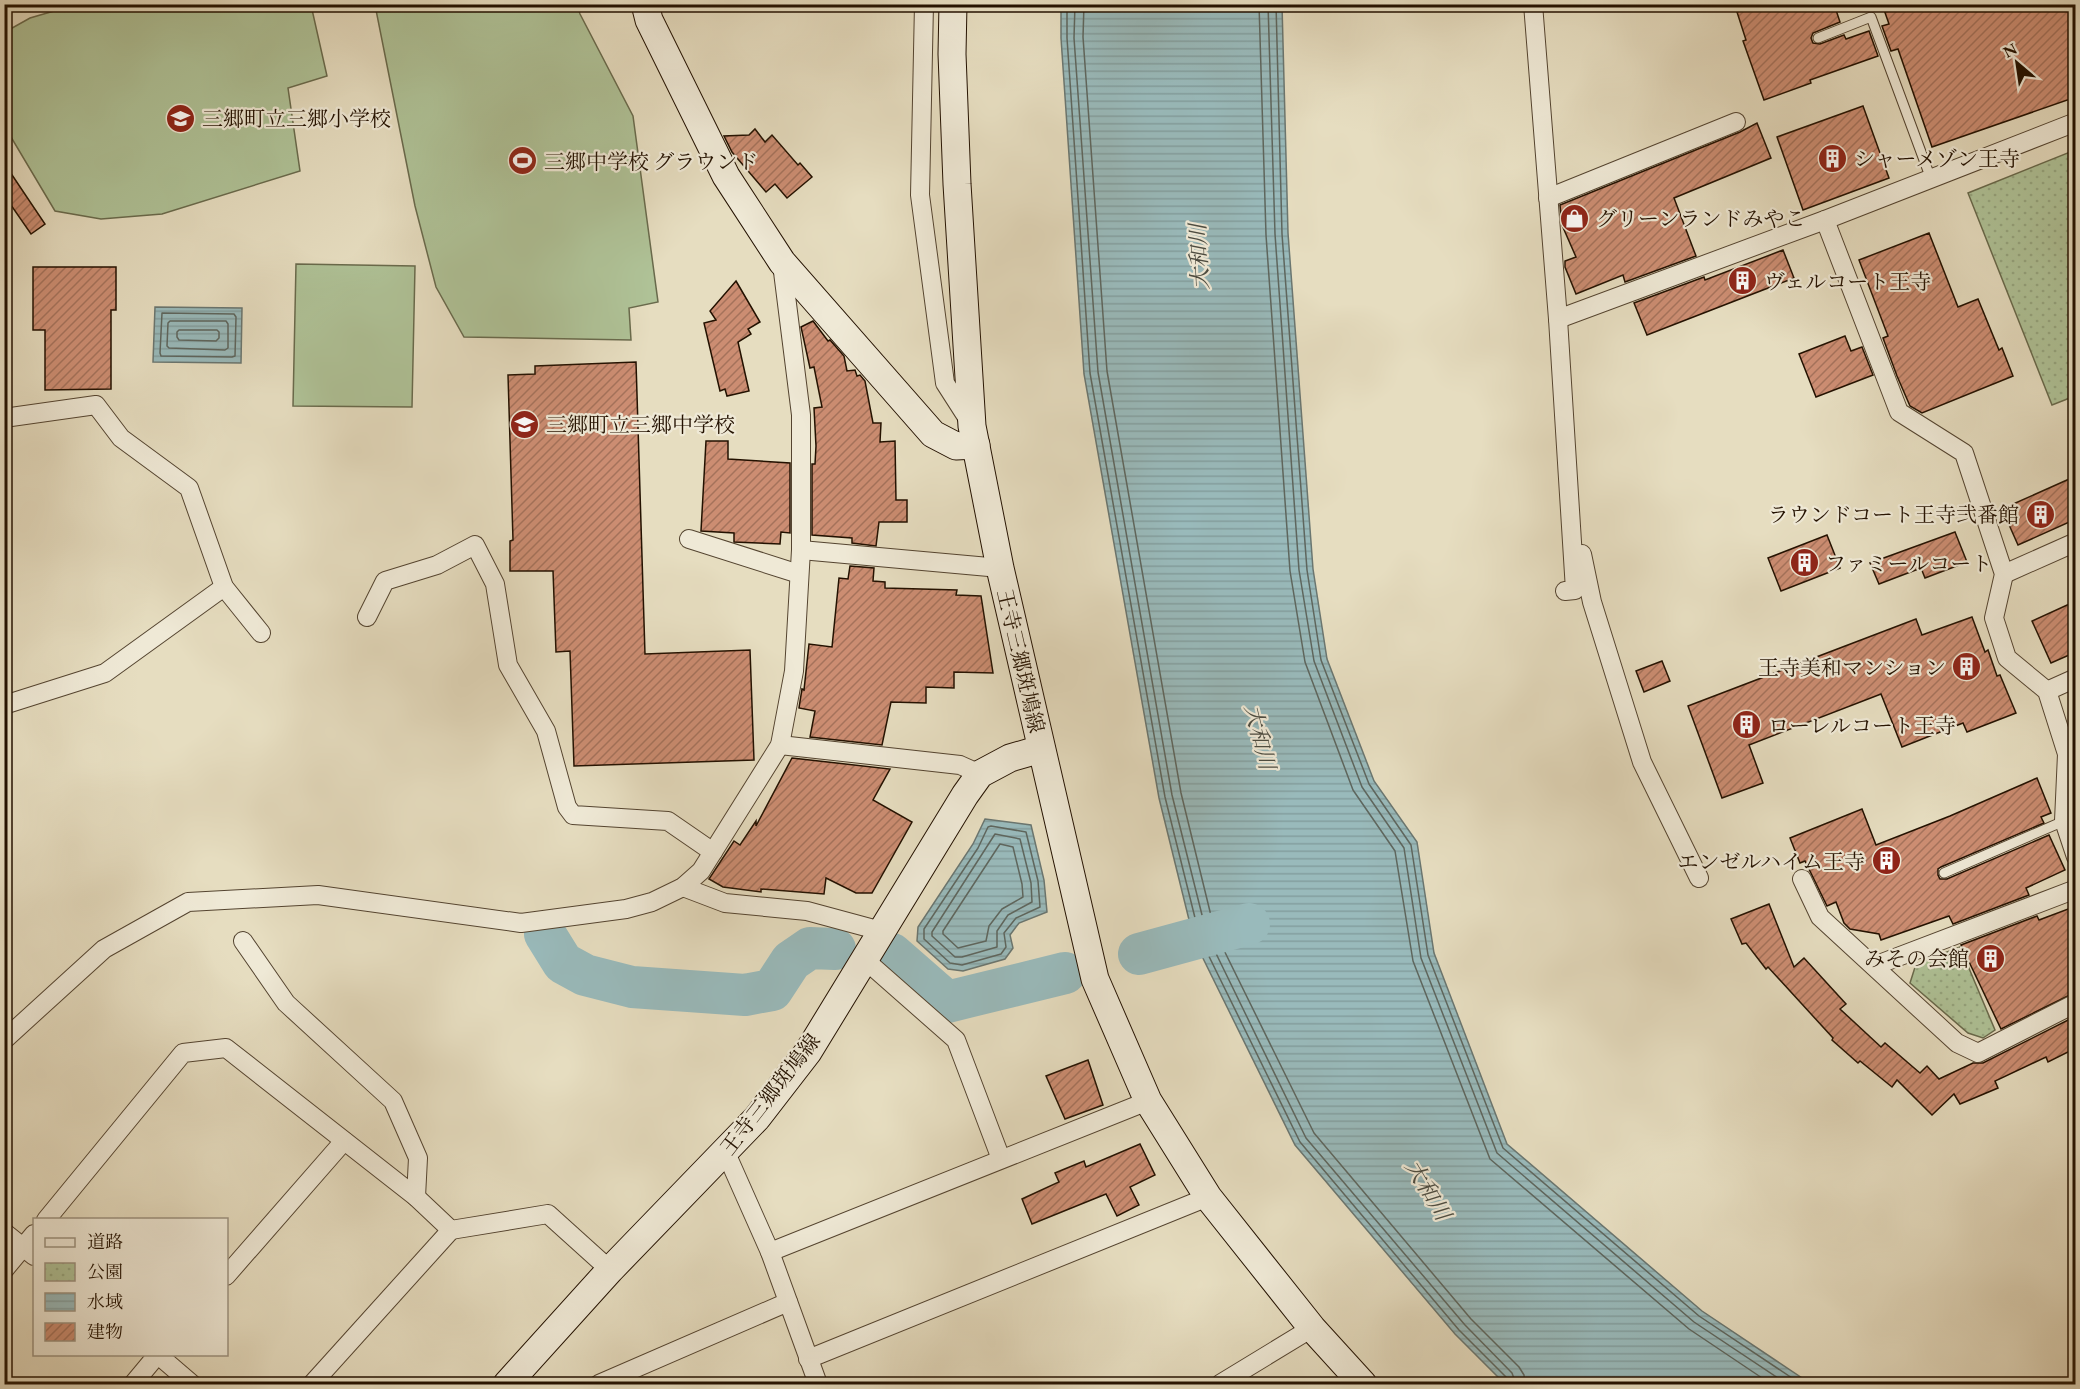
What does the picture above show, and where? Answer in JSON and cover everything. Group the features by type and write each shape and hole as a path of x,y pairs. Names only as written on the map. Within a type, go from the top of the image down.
{"main road":[{"path":"645,4 650,20 726,176 782,262 933,434 956,446 974,436"},
{"name":"王寺三郷斑鳩線","path":"507,1384 610,1270 726,1153 757,1118 808,1052 980,774 1010,758 1041,749 999,568 974,436 957,184 952,54 953,4"},
{"path":"1041,749 1095,979 1148,1101 1208,1197 1312,1328 1363,1384"}],"street":[{"path":"924,4 920,195 945,383 974,436"},
{"path":"1533,4 1558,319 1575,590 1565,591"},
{"path":"1548,198 1736,122"},
{"path":"1558,319 1825,220 2076,122"},
{"path":"1825,220 1899,412 1964,453 2004,574 1994,618 2007,658 2048,691 2067,754 2064,820 2076,857"},
{"path":"4,1040 104,949 188,902 318,895 521,923 626,909 652,902 683,887 700,871 780,746 794,671 801,550 801,415 782,262"},
{"path":"4,418 96,405 121,438 189,488 224,587 261,633"},
{"path":"1569,492 1592,602 1642,762 1699,878"},
{"path":"689,540 799,574"},
{"path":"2004,574 2076,542"},
{"path":"367,617 385,581 436,565 475,545 495,584 508,665 546,731 567,807 573,815 668,821 713,852"},
{"path":"801,550 999,568"},
{"path":"4,705 105,673 224,587"},
{"path":"2048,691 2076,678"},
{"path":"780,746 960,765 980,774"},
{"path":"1802,879 1820,916 1957,1043 1978,1053 2076,1003"},
{"path":"683,887 725,903 807,911 881,931"},
{"path":"1874,966 2076,889"},
{"path":"243,941 286,1003 393,1101 418,1158 416,1197"},
{"path":"864,959 956,1040 1001,1159"},
{"path":"48,1218 183,1053 226,1048 416,1197 451,1230"},
{"path":"770,1252 1148,1101"},
{"path":"228,1274 344,1141"},
{"path":"726,1153 770,1252 818,1384"},
{"path":"808,1359 1208,1197"},
{"path":"312,1384 451,1230 548,1214 610,1270"},
{"path":"4,1232 31,1246 4,1270"},
{"path":"599,1384 788,1302"},
{"path":"1220,1384 1312,1328"},
{"path":"134,1384 157,1356"},
{"path":"159,1356 192,1384"}],"lane":[{"path":"1818,38 1871,17 1931,179"},
{"path":"1944,873 2064,820"}],"green space":[{"path":"78,4 311,5 327,76 288,88 300,171 162,214 101,219 55,211 5,127 5,32 30,18"},
{"name":"三郷中学校 グラウンド","path":"375,5 577,5 633,116 658,302 629,308 631,340 464,337 436,287 415,206"},
{"path":"2075,150 2075,396 2052,405 1968,193"},
{"path":"296,264 415,266 412,407 293,406"},
{"path":"1960,947 1995,1030 1983,1038 1968,1033 1910,983 1916,964"}],"water":[{"name":"大和川","path":"1061,5 1282,5 1288,233 1313,569 1327,659 1374,781 1417,842 1434,953 1507,1144 1702,1311 1811,1384 1505,1384 1455,1334 1295,1145 1194,940 1159,798 1084,374 1061,38"},
{"path":"155,307 242,308 241,363 153,362"},
{"path":"985,819 1031,825 1044,880 1047,912 1019,923 1010,935 1013,948 1005,959 963,971 948,969 917,941 918,927 973,844"}],"building":[{"path":"1760,4 1834,4 1840,22 1813,33 1811,38 1813,43 1820,44 1844,35 1846,39 1869,31 1878,56 1810,80 1811,83 1764,100 1743,41 1746,40 1737,12"},
{"path":"1882,4 2076,4 2076,97 1932,147 1898,49 1891,51 1882,26 1889,24"},
{"name":"シャーメゾン王寺","path":"1863,106 1889,178 1803,210 1777,137"},
{"path":"1757,123 1771,158 1674,198 1696,256 1625,282 1623,275 1576,294 1565,267 1565,261 1576,257 1562,225 1560,205"},
{"path":"755,129 765,142 772,135 798,165 800,163 812,177 787,198 775,184 766,192 732,152 724,136 749,135"},
{"path":"4,163 45,224 31,234 4,195"},
{"path":"1929,233 1958,307 1978,299 1999,350 2002,348 2013,376 1922,413 1910,406 1897,376 1883,338 1888,336 1859,260"},
{"path":"1783,250 1794,278 1647,335 1634,303 1704,277 1705,280"},
{"path":"33,267 116,267 116,310 111,310 111,389 45,390 45,330 33,330"},
{"path":"736,281 760,322 748,329 751,334 738,342 749,391 727,396 725,389 720,391 704,323 716,320 710,311"},
{"path":"813,321 828,341 830,340 844,356 847,371 855,370 857,376 860,375 865,381 873,423 881,423 880,442 895,441 896,500 907,500 907,522 879,522 876,546 852,543 852,538 812,535 812,464 815,464 816,446 814,408 822,407 814,367 810,368 801,327"},
{"path":"1845,336 1851,351 1862,347 1873,375 1816,397 1799,354"},
{"path":"636,362 645,654 750,650 754,760 574,766 570,651 556,652 553,571 510,571 510,541 513,540 508,375 535,374 535,366"},
{"path":"706,441 728,441 728,459 790,463 790,533 781,532 780,544 734,542 734,533 701,531"},
{"name":"ラウンドコート王寺弐番館","path":"2076,476 2076,519 2018,545 2002,509"},
{"path":"1955,532 1967,562 1925,578 1921,568 1879,584 1870,563"},
{"name":"ファミールコート","path":"1827,535 1840,568 1781,591 1768,558"},
{"path":"850,566 874,568 873,581 885,582 885,588 957,590 956,595 981,596 993,673 954,672 954,688 926,687 926,703 891,702 882,745 810,737 815,711 799,708 802,689 804,690 809,644 832,647 839,578 848,579"},
{"path":"2076,601 2076,652 2051,663 2032,621"},
{"name":"ローレルコート王寺","path":"1972,617 1985,652 1988,650 1997,676 2000,675 2016,713 1967,732 1963,723 1902,747 1881,694 1749,745 1763,783 1722,798 1688,706 1916,619 1922,635"},
{"path":"1662,661 1670,681 1644,692 1636,671"},
{"path":"792,758 890,769 873,800 912,822 872,893 856,893 826,878 824,894 761,889 761,892 723,887 709,879 734,841 740,845 756,821 756,826"},
{"path":"2037,778 2051,813 2041,817 2044,823 1941,867 1938,869 1938,875 1940,879 1947,879 2049,835 2065,870 2026,888 2029,895 1953,924 1949,916 1881,940 1879,934 1850,929 1844,923 1836,902 1827,906 1805,861 1800,863 1790,838 1862,809 1876,845"},
{"path":"1769,904 1794,967 1804,958 1846,1004 1840,1009 1881,1047 1885,1043 1920,1073 1927,1066 1939,1079 1973,1063 1983,1063 2076,1016 2076,1048 2048,1062 2046,1057 1995,1081 1998,1088 1960,1104 1954,1094 1932,1115 1897,1080 1892,1087 1860,1061 1858,1063 1832,1040 1833,1038 1768,967 1766,969 1746,943 1742,944 1731,919"},
{"path":"2076,906 2076,992 2001,1029 1961,945 2037,916 2039,920"},
{"path":"1088,1060 1103,1105 1065,1119 1046,1076"},
{"path":"1140,1144 1155,1175 1130,1187 1139,1205 1117,1216 1106,1194 1032,1224 1022,1199 1059,1182 1055,1173 1084,1161 1086,1167"}],"waterway":[{"path":"1139,954 1249,924"},
{"path":"545,934 563,963 585,975 632,987 745,995 772,990 791,961 810,948 835,949"},
{"path":"892,954 947,1002 1065,973"}],"place":[{"name":"三郷町立三郷小学校","path":"181,118"},
{"name":"シャーメゾン王寺","path":"1833,158"},
{"name":"三郷中学校 グラウンド","path":"523,161"},
{"name":"グリーンランドみやこ","path":"1575,218"},
{"name":"ヴェルコート王寺","path":"1743,281"},
{"name":"三郷町立三郷中学校","path":"525,424"},
{"name":"ラウンドコート王寺弐番館","path":"2040,514"},
{"name":"ファミールコート","path":"1804,563"},
{"name":"王寺美和マンション","path":"1967,667"},
{"name":"ローレルコート王寺","path":"1747,725"},
{"name":"エンゼルハイム王寺","path":"1886,861"},
{"name":"みその会館","path":"1990,958"}]}
